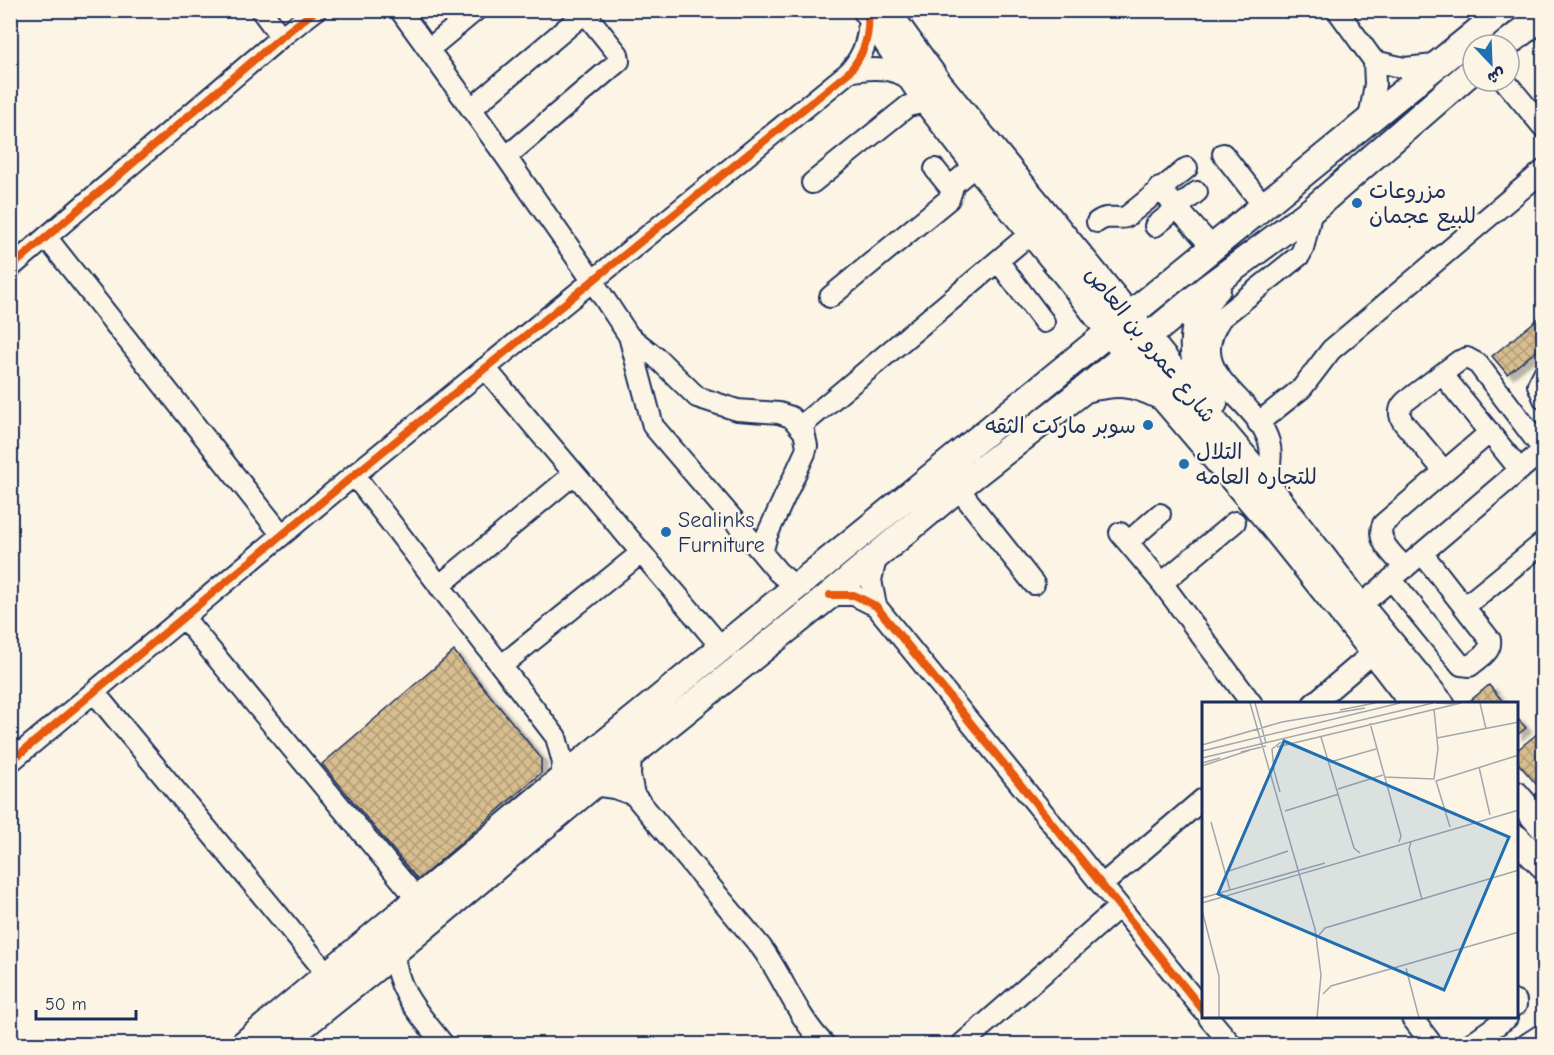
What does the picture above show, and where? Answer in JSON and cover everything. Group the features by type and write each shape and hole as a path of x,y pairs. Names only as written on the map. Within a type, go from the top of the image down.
{"main road":[{"path":"244,1044 600,747 1504,10"},
{"name":"شارع عمرو بن العاص","path":"873,12 920,92 1030,233 1087,283 1129,315 1192,396 1260,477 1360,606 1439,702"},
{"name":"شارع عمرو بن العاص","path":"873,12 939,84 1087,283 1108,332 1269,521 1412,702"},
{"path":"1521,33 1544,15"},
{"path":"279,1044 958,488 1085,389 1206,289 1312,210 1461,80"},
{"path":"1260,477 1240,436 1204,388 1195,364 1194,339 1200,314 1214,292 1276,242 1286,230"},
{"path":"1076,359 1087,328 1087,283 1135,289 1191,263"},
{"path":"1085,389 1107,384 1132,385 1140,386 1164,398"},
{"path":"1518,797 1544,828"},
{"path":"1518,840 1542,869"},
{"path":"384,960 377,949 411,915 418,900"},
{"path":"268,1044 324,996 328,986 328,975"}],"street":[{"path":"261,10 282,37"},
{"path":"10,268 316,10"},
{"path":"400,10 472,108 629,336 657,358 697,397 737,410 785,414 801,426 806,439 805,453 767,536 762,553"},
{"path":"429,49 476,10"},
{"path":"1337,10 1374,61 1375,84 1369,119"},
{"path":"10,762 484,368 849,72 866,45 873,12"},
{"path":"472,108 581,16 589,18 620,56 619,61 506,157"},
{"path":"1374,61 1404,68 1436,65"},
{"path":"812,183 908,106 920,92 904,75 890,70 849,72"},
{"path":"1515,93 1544,128"},
{"path":"1223,154 1263,205"},
{"path":"950,187 976,165"},
{"path":"1098,222 1108,216 1126,217 1159,188 1187,168"},
{"path":"830,297 949,199 952,193 950,187 935,169"},
{"path":"1258,423 1302,388 1327,354 1544,170"},
{"path":"1159,188 1212,247"},
{"path":"1155,226 1197,192"},
{"path":"1260,477 1271,451 1267,436 1215,370 1210,353 1212,334 1228,312 1300,255 1312,210"},
{"path":"801,426 1030,233"},
{"path":"46,237 282,535"},
{"path":"998,261 1044,322"},
{"path":"629,336 653,426 778,572 796,588"},
{"path":"1360,606 1543,450 1475,360 1471,358 1463,359 1406,401 1400,413 1403,422 1444,471"},
{"path":"484,368 722,648"},
{"path":"1544,373 1538,385 1544,399"},
{"path":"1442,374 1521,470"},
{"path":"1422,553 1491,642 1488,650 1470,666 1461,665 1398,573 1382,540 1380,529 1386,520 1490,432"},
{"path":"439,586 574,474"},
{"path":"354,475 556,737 563,763 560,781"},
{"path":"958,488 1034,584"},
{"path":"1160,514 1124,538 1162,583 1251,702"},
{"path":"1162,583 1235,522"},
{"path":"1464,607 1544,542"},
{"path":"501,666 641,553"},
{"path":"876,606 871,580 877,555"},
{"path":"830,595 854,595 876,606 1202,1009"},
{"path":"183,617 418,900"},
{"path":"1315,702 1374,652"},
{"path":"94,692 328,975"},
{"path":"556,737 577,747 600,747"},
{"path":"631,755 630,775 634,795 761,947 803,1017 824,1044"},
{"path":"593,785 614,788 634,795"},
{"path":"1102,885 1202,800"},
{"path":"962,1044 1119,907"},
{"path":"384,960 388,985 403,992 443,1044"},
{"path":"1211,1019 1231,1044"},
{"path":"1413,1019 1432,1044"},
{"path":"1470,1044 1504,1019"},
{"path":"1527,1044 1544,1033"}],"building":[{"path":"1544,314 1544,345 1507,374 1492,356"},
{"path":"454,651 541,758 541,773 418,880 322,764"},
{"path":"1489,685 1503,702 1471,702"},
{"path":"1518,719 1526,728 1518,734"},
{"path":"1543,729 1544,762 1538,766 1544,772 1544,793 1518,763 1518,749"}],"cycle path":[{"path":"10,268 281,37 316,10"},
{"path":"10,762 354,475 849,72 859,59 865,45 868,14"},
{"path":"830,595 854,595 876,606 1202,1009"}],"place":[{"name":"مزروعات للبيع عجمان","path":"1357,203"},
{"name":"سوبر ماركت الثقه","path":"1148,425"},
{"name":"التلال للتجاره العامه","path":"1184,464"},
{"name":"Sealinks Furniture","path":"666,532"}]}
